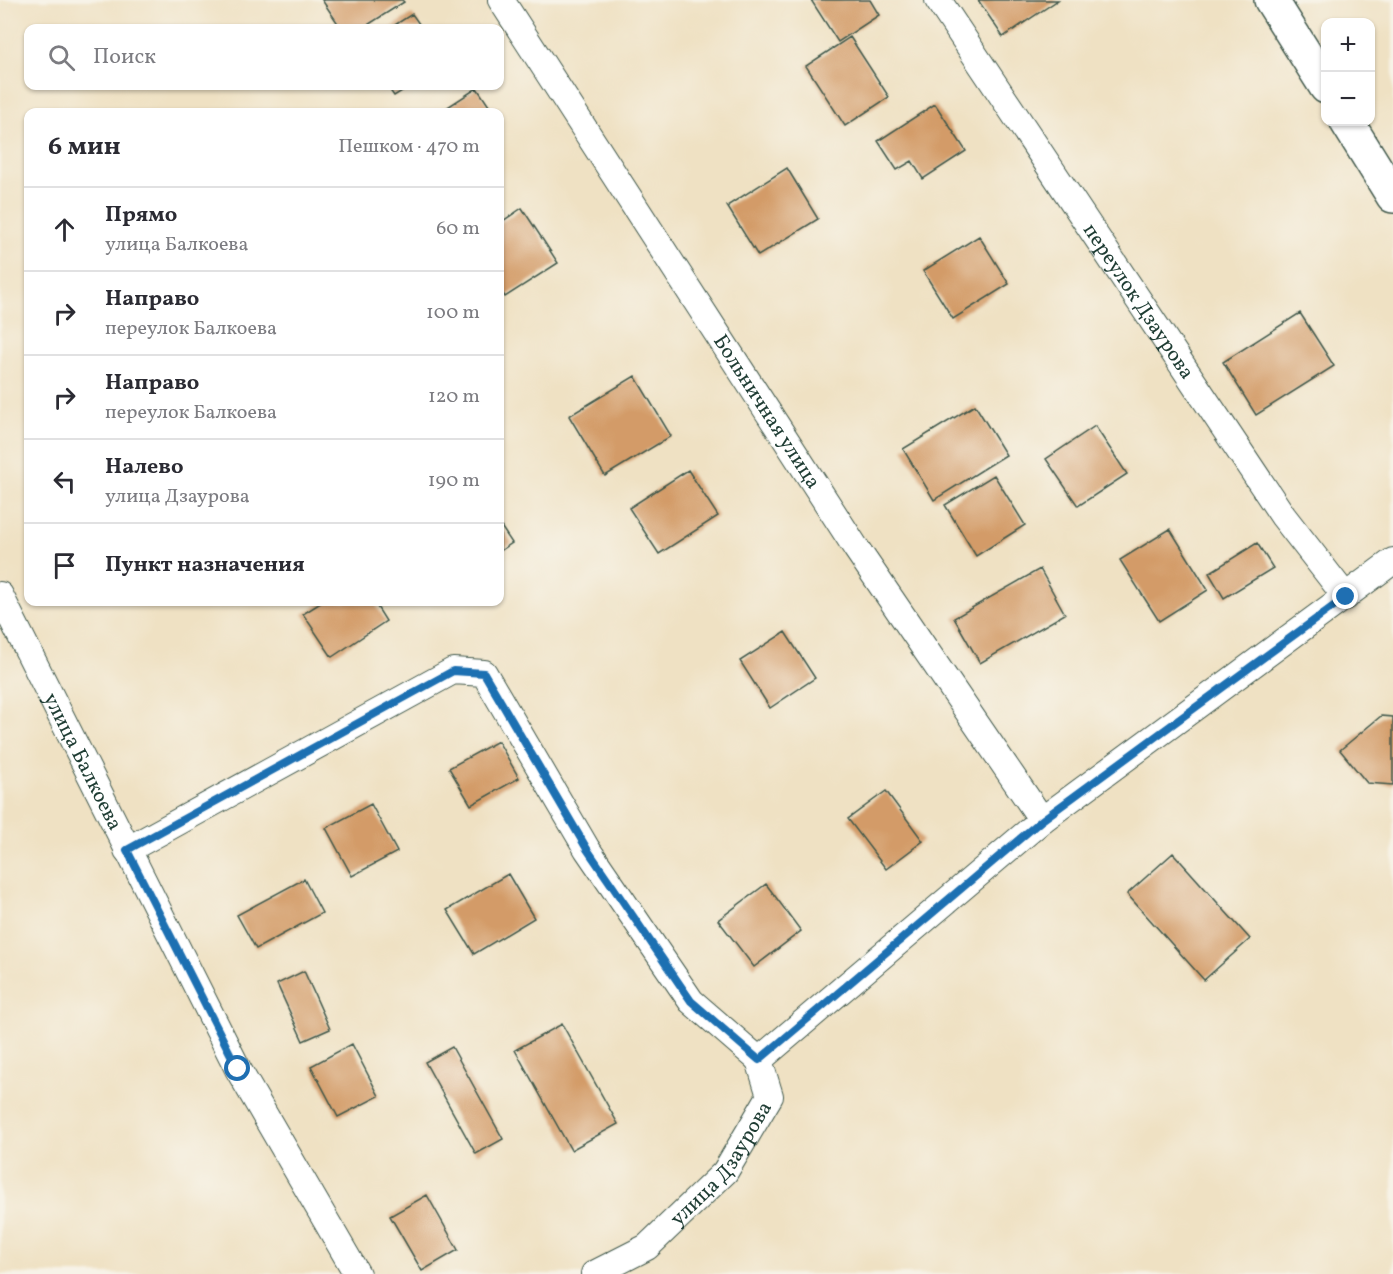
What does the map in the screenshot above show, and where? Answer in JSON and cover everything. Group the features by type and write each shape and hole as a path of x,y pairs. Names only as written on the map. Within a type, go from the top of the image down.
{"main road":[{"path":"1271,0 1321,79"},
{"path":"1349,126 1393,196"}],"street":[{"name":"Больничная улица","path":"501,0 856,548 1042,820"},
{"name":"переулок Дзаурова","path":"938,0 1283,516 1346,597"},
{"path":"127,850 453,671 484,673 587,849 691,1001 759,1060 1042,820 1393,561"},
{"name":"улица Балкоева","path":"0,595 238,1069 357,1274"},
{"name":"улица Дзаурова","path":"594,1274 646,1247 725,1172 770,1096 759,1060"}],"building":[{"path":"322,0 402,0 404,2 369,24 338,24"},
{"path":"811,0 870,0 879,15 838,42"},
{"path":"978,0 1058,0 1003,37"},
{"path":"412,14 419,24 396,24"},
{"path":"850,37 889,97 845,126 806,66"},
{"path":"390,90 404,90 394,96"},
{"path":"474,90 478,90 490,108 446,108"},
{"path":"935,104 966,151 923,179 912,161 897,170 878,141"},
{"path":"787,168 818,219 758,256 727,206"},
{"path":"522,208 558,263 505,297 504,295 504,220"},
{"path":"979,236 1009,284 953,319 923,271"},
{"path":"1300,313 1334,366 1256,415 1223,362"},
{"path":"635,376 671,436 605,476 569,416"},
{"path":"975,405 1006,455 934,500 903,449"},
{"path":"1095,426 1127,474 1078,506 1046,459"},
{"path":"688,470 718,516 659,554 629,508"},
{"path":"994,475 1025,525 976,556 945,505"},
{"path":"1170,529 1208,590 1159,621 1120,560"},
{"path":"504,531 512,543 504,548"},
{"path":"1257,543 1273,568 1224,598 1209,573"},
{"path":"1040,569 1065,614 980,663 954,618"},
{"path":"316,606 377,606 386,621 332,657 303,614"},
{"path":"785,632 815,678 770,708 740,661"},
{"path":"1381,716 1393,717 1393,785 1367,783 1340,750"},
{"path":"498,741 519,778 471,805 449,768"},
{"path":"886,791 923,841 886,869 848,819"},
{"path":"371,804 397,852 352,876 326,828"},
{"path":"1173,853 1250,939 1204,980 1127,894"},
{"path":"508,874 534,918 474,954 447,910"},
{"path":"304,879 322,913 256,949 237,915"},
{"path":"766,884 801,931 754,967 718,920"},
{"path":"304,971 330,1029 303,1041 277,984"},
{"path":"562,1024 618,1124 571,1150 515,1050"},
{"path":"352,1044 379,1096 338,1117 311,1066"},
{"path":"452,1047 503,1139 476,1154 425,1062"},
{"path":"427,1195 458,1250 422,1271 390,1216"}],"route":[{"path":"238,1069 127,850 453,671 484,673 587,849 691,1001 759,1060 1042,820 1346,597"}]}
